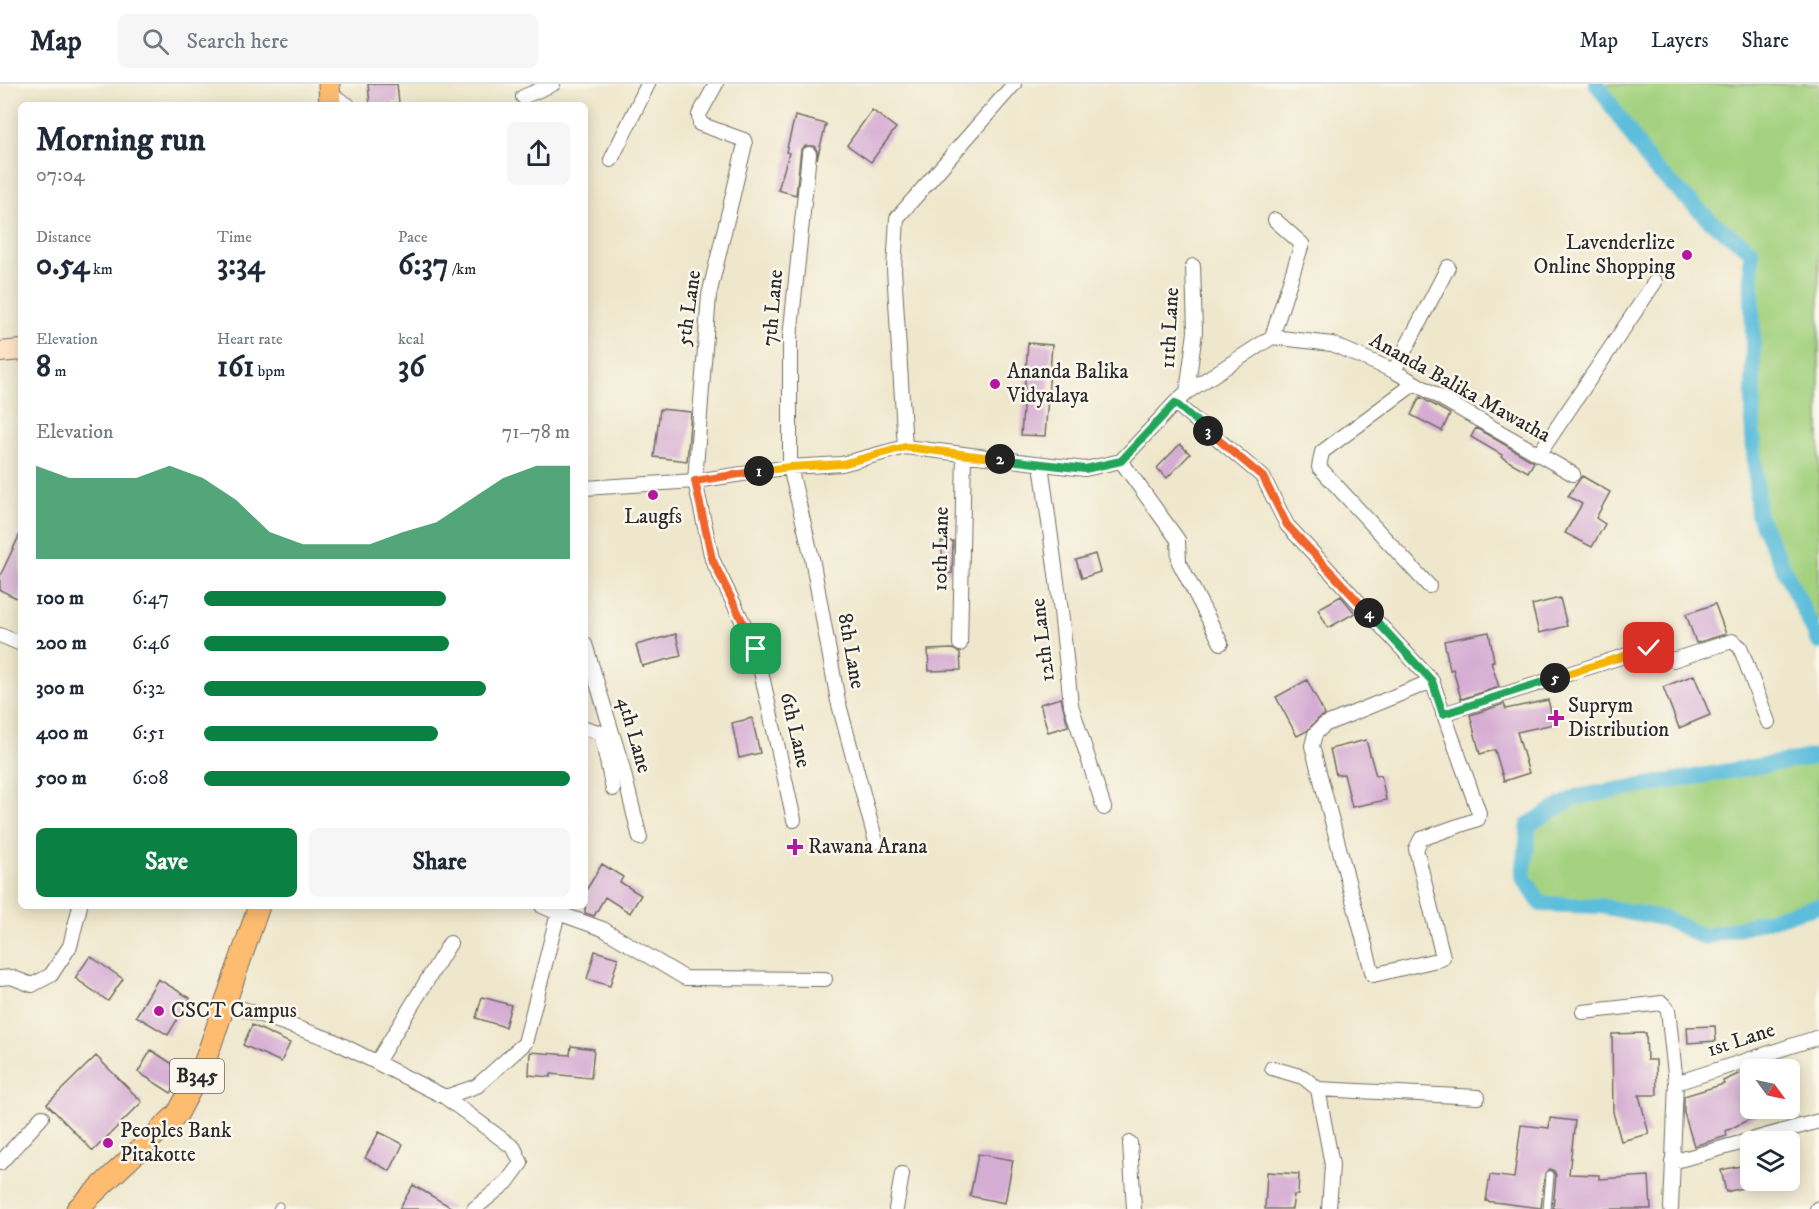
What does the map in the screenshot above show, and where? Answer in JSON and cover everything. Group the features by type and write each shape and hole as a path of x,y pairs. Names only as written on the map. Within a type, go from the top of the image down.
{"main road":[{"name":"B345","path":"77,1209 177,1113 204,1064 258,909"}],"street":[{"path":"523,97 553,84"},
{"path":"611,160 648,84"},
{"name":"5th Lane","path":"695,481 709,295 745,144 744,140 700,124 699,115 716,84"},
{"path":"905,447 894,269 897,218 1009,86"},
{"name":"7th Lane","path":"790,467 790,338 809,154"},
{"path":"588,488 695,481 790,467 842,464 905,447 1085,469 1121,461 1187,392 1272,337 1302,244 1275,220"},
{"name":"11th Lane","path":"1187,392 1195,332 1194,266"},
{"path":"1394,370 1448,267"},
{"path":"1539,454 1655,282"},
{"name":"Ananda Balika Mawatha","path":"1272,337 1332,344 1394,370 1573,474"},
{"path":"0,352 18,350"},
{"path":"1415,383 1322,452 1319,467 1429,586"},
{"path":"1175,403 1263,477 1287,525 1432,681 1479,813 1478,819 1421,839 1417,844 1416,849 1443,957 1373,975 1312,746 1315,734 1324,724 1432,681"},
{"name":"10th Lane","path":"960,644 964,454"},
{"path":"1121,461 1178,540 1179,562 1221,643"},
{"name":"12th Lane","path":"1041,464 1071,705 1104,808"},
{"name":"8th Lane","path":"790,467 812,558 838,701 876,842"},
{"name":"6th Lane","path":"695,481 712,559 756,649 794,820"},
{"path":"0,635 18,643"},
{"path":"1443,714 1649,648 1659,647 1663,657 1673,660 1732,640 1740,647 1768,722"},
{"name":"4th Lane","path":"588,654 621,762 640,838"},
{"path":"588,729 601,733 613,789"},
{"path":"0,978 11,977 32,985 51,975 70,946 80,909"},
{"path":"549,909 603,929 685,978 825,979"},
{"path":"445,1097 477,1086 525,1043 558,913"},
{"path":"377,1062 450,943"},
{"path":"226,1003 332,1040 377,1062 445,1097 514,1148 521,1163 507,1182 474,1209"},
{"path":"1583,1011 1662,1003 1668,1010 1676,1083 1671,1209"},
{"name":"1st Lane","path":"1676,1083 1819,1037"},
{"path":"1272,1068 1303,1077 1318,1089 1478,1097"},
{"path":"1318,1089 1332,1165 1329,1209"},
{"path":"0,1163 42,1117"},
{"path":"1672,1162 1819,1121"},
{"path":"1130,1143 1134,1209"},
{"path":"896,1209 902,1174"}],"lane":[{"path":"1547,1209 1550,1175"}],"green space":[{"path":"1597,84 1819,84 1819,642 1758,515 1753,435 1751,251 1713,223 1652,166"},
{"path":"1819,756 1819,906 1704,937 1666,919 1600,906 1541,904 1523,877 1529,824 1576,797"}],"building":[{"path":"368,84 397,84 399,102 370,102"},
{"path":"872,110 896,128 871,162 847,145"},
{"path":"795,116 826,124 817,159 814,146 801,149 796,195 778,190 789,153 786,152"},
{"path":"1028,343 1052,345 1045,436 1021,435"},
{"path":"1420,397 1450,414 1442,431 1411,415"},
{"path":"660,409 691,412 687,461 654,457"},
{"path":"1476,428 1534,462 1528,472 1471,437"},
{"path":"1180,444 1190,454 1167,478 1157,468"},
{"path":"1582,476 1610,492 1596,518 1605,524 1592,547 1565,533 1582,504 1568,496"},
{"path":"18,538 18,599 0,590 0,576"},
{"path":"953,541 952,573 944,574 941,542"},
{"path":"1095,554 1100,572 1082,578 1076,560"},
{"path":"1341,596 1355,613 1328,628 1318,609"},
{"path":"1560,598 1567,626 1539,633 1532,605"},
{"path":"1715,604 1726,634 1696,643 1686,614"},
{"path":"1489,632 1494,661 1491,662 1499,687 1461,699 1453,669 1450,670 1444,641"},
{"path":"676,634 681,656 642,666 636,645"},
{"path":"953,649 960,653 961,670 929,671 928,650"},
{"path":"1694,675 1710,715 1679,728 1663,687"},
{"path":"1307,680 1325,715 1307,731 1297,736 1276,697"},
{"path":"1061,698 1068,726 1048,732 1040,704"},
{"path":"1548,700 1554,724 1517,732 1529,773 1504,781 1495,750 1480,754 1470,715 1504,704 1506,709"},
{"path":"752,718 760,753 739,758 732,723"},
{"path":"1366,740 1376,776 1381,775 1386,800 1352,807 1344,774 1336,775 1330,749"},
{"path":"602,864 623,877 620,882 641,895 630,913 605,897 594,916 585,913 585,909 588,909 588,887"},
{"path":"595,951 618,958 610,986 587,979"},
{"path":"90,956 123,979 108,1001 75,978"},
{"path":"158,979 190,998 168,1035 136,1016"},
{"path":"482,997 511,1005 505,1027 476,1018"},
{"path":"252,1025 290,1043 281,1062 243,1045"},
{"path":"1715,1026 1716,1041 1688,1043 1687,1027"},
{"path":"1646,1033 1647,1060 1656,1060 1657,1095 1639,1095 1649,1134 1621,1141 1613,1112 1612,1034"},
{"path":"571,1046 594,1049 591,1078 551,1074 551,1077 529,1075 530,1052 570,1055"},
{"path":"151,1050 185,1072 171,1093 138,1072"},
{"path":"96,1056 142,1102 93,1151 47,1104"},
{"path":"1740,1073 1740,1119 1750,1119 1726,1131 1727,1136 1694,1146 1684,1113 1684,1096 1724,1084 1723,1081"},
{"path":"1550,1118 1575,1121 1569,1174 1599,1175 1599,1179 1649,1176 1651,1209 1553,1209 1556,1175 1550,1169 1545,1174 1541,1208 1486,1201 1490,1175 1514,1178 1521,1125 1549,1128"},
{"path":"379,1132 403,1144 390,1171 365,1158"},
{"path":"978,1154 1013,1160 1005,1203 970,1196"},
{"path":"1740,1166 1740,1188 1726,1192 1721,1170"},
{"path":"1267,1172 1299,1174 1298,1195 1294,1195 1292,1209 1265,1209"},
{"path":"413,1185 454,1209 399,1209"}],"waterway":[{"path":"1597,84 1652,166 1713,223 1751,250 1753,435 1758,515 1819,642"},
{"path":"1819,756 1576,797 1529,824 1523,877 1541,904 1600,906 1666,919 1704,937 1819,906"}],"place":[{"name":"Lavenderlize Online Shopping","path":"1687,255"},
{"name":"Ananda Balika Vidyalaya","path":"995,384"},
{"name":"Laugfs","path":"653,495"},
{"name":"Suprym Distribution","path":"1556,718"},
{"name":"Rawana Arana","path":"795,847"},
{"name":"CSCT Campus","path":"159,1011"},
{"name":"Peoples Bank Pitakotte","path":"108,1143"}],"route":[{"path":"756,649 712,559 695,481 790,467 842,464 905,447 1085,469 1121,461 1175,403 1263,477 1287,525 1432,681 1443,714 1649,648"}]}
